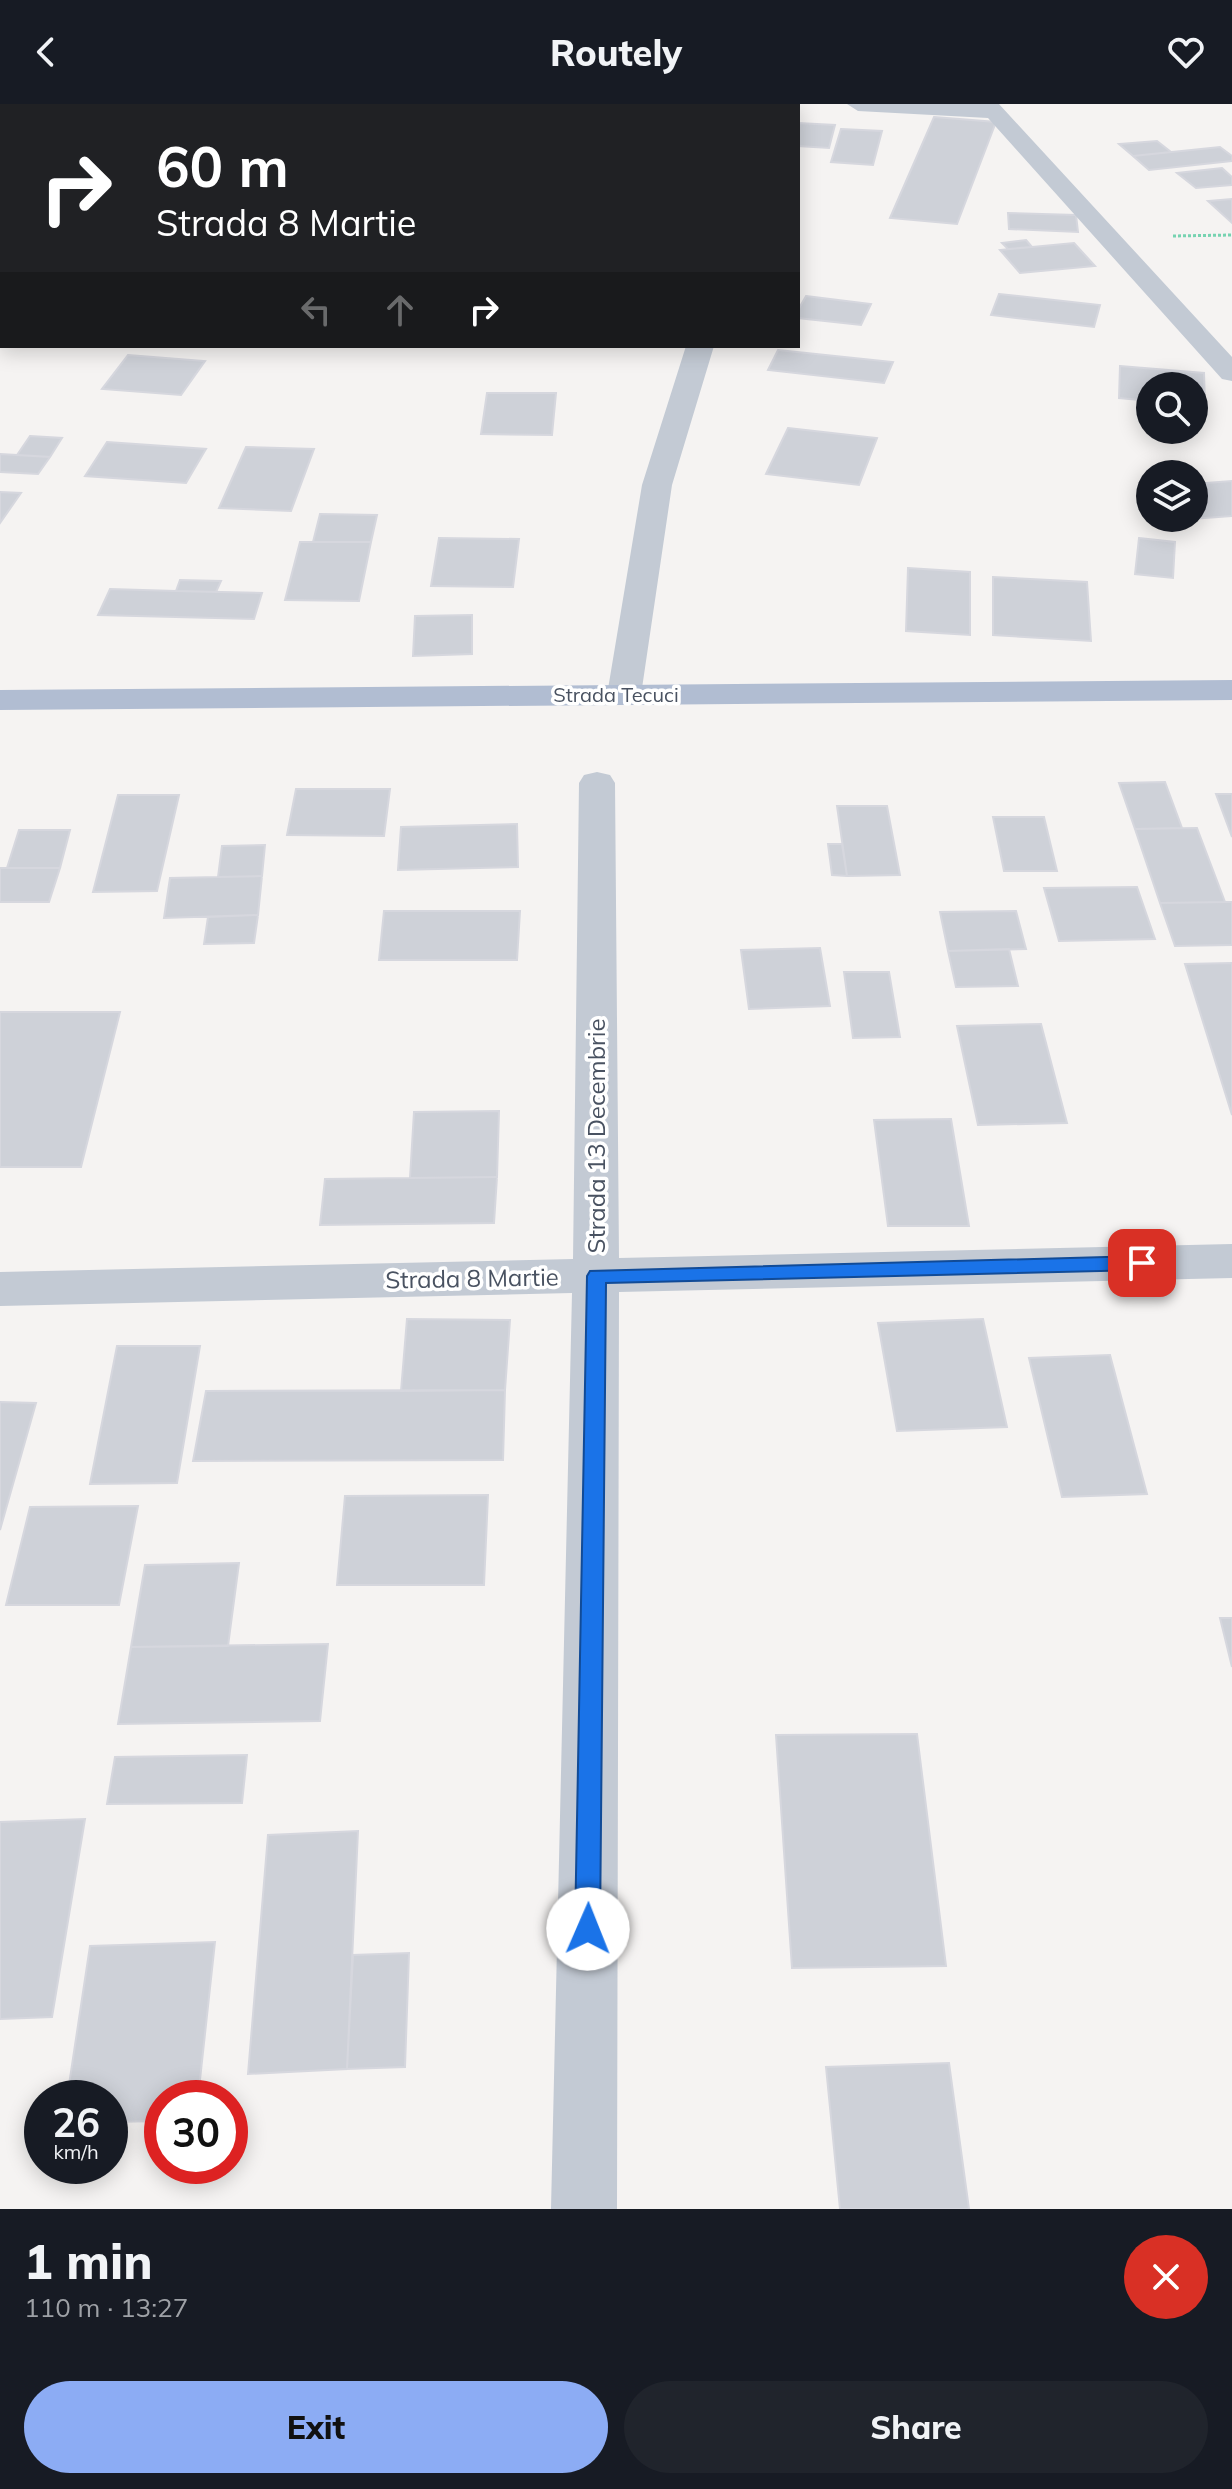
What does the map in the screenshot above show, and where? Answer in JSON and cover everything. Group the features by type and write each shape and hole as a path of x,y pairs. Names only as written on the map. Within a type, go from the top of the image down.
{"main road":[{"name":"Strada Tecuci","path":"0,700 1232,690"}],"street":[{"path":"858,104 990,108 1232,373"},
{"path":"624,695 657,485 699,348"},
{"name":"Strada 13 Decembrie","path":"584,2209 596,1276 597,783"},
{"name":"Strada 8 Martie","path":"0,1289 1232,1261"}],"building":[{"path":"934,117 996,122 957,224 890,218"},
{"path":"800,123 835,125 829,148 800,146"},
{"path":"841,129 882,131 873,165 831,162"},
{"path":"1157,141 1171,152 1133,156 1119,144"},
{"path":"1220,147 1232,156 1232,161 1149,170 1133,156"},
{"path":"1222,168 1232,177 1232,185 1196,188 1177,173"},
{"path":"1232,199 1232,223 1208,201"},
{"path":"1008,213 1076,215 1078,232 1009,229"},
{"path":"1026,240 1032,247 1008,249 1002,243"},
{"path":"1074,243 1095,266 1020,273 1000,250"},
{"path":"999,294 1100,305 1094,327 991,315"},
{"path":"806,296 871,304 861,325 800,318 800,306"},
{"path":"778,350 893,362 884,383 768,370"},
{"path":"128,355 205,361 181,395 102,389"},
{"path":"1120,366 1192,372 1136,372 1136,400 1119,398"},
{"path":"487,393 556,393 552,435 481,434"},
{"path":"788,428 877,438 859,485 766,474"},
{"path":"30,436 62,438 50,457 17,455"},
{"path":"107,442 206,449 186,483 85,476"},
{"path":"246,447 314,449 291,511 219,508"},
{"path":"0,454 50,457 38,474 0,472"},
{"path":"1232,481 1232,516 1208,518 1208,483"},
{"path":"0,492 21,493 0,523"},
{"path":"320,514 377,515 371,542 313,542"},
{"path":"439,538 519,539 513,587 431,586"},
{"path":"1139,538 1175,542 1173,578 1135,574"},
{"path":"300,542 371,542 359,601 285,600"},
{"path":"908,568 970,572 970,635 906,631"},
{"path":"993,577 1087,582 1091,641 993,635"},
{"path":"180,580 221,581 216,592 176,591"},
{"path":"110,589 262,593 254,619 98,615"},
{"path":"472,615 472,654 413,656 415,616"},
{"path":"1165,782 1182,828 1135,829 1119,783"},
{"path":"296,789 390,789 384,836 287,835"},
{"path":"1216,794 1232,794 1232,837"},
{"path":"118,795 179,795 157,891 93,892"},
{"path":"837,806 887,806 900,875 847,876"},
{"path":"993,817 1044,817 1057,871 1004,871"},
{"path":"517,824 518,867 398,870 401,827"},
{"path":"1197,828 1225,902 1160,903 1135,829"},
{"path":"19,830 70,830 60,868 7,868"},
{"path":"828,844 842,844 847,876 832,875"},
{"path":"265,845 262,876 218,877 222,846"},
{"path":"0,868 60,868 49,902 0,902"},
{"path":"262,876 258,915 164,918 170,878"},
{"path":"1137,887 1155,939 1059,941 1044,888"},
{"path":"1232,902 1232,945 1175,946 1160,903"},
{"path":"384,911 520,911 517,960 379,960"},
{"path":"1016,911 1026,949 948,951 940,912"},
{"path":"258,915 254,943 204,944 208,917"},
{"path":"820,948 830,1006 749,1009 741,950"},
{"path":"1009,949 1018,986 956,987 948,951"},
{"path":"1232,963 1232,1115 1185,964"},
{"path":"844,972 889,972 900,1037 853,1038"},
{"path":"0,1012 120,1012 81,1167 0,1167"},
{"path":"1041,1024 1067,1123 978,1125 957,1026"},
{"path":"499,1111 497,1177 410,1178 414,1112"},
{"path":"951,1119 969,1226 888,1226 874,1120"},
{"path":"497,1177 494,1223 320,1225 325,1179"},
{"path":"407,1319 510,1320 505,1390 401,1391"},
{"path":"983,1319 1007,1427 897,1431 878,1323"},
{"path":"117,1346 200,1346 177,1483 90,1484"},
{"path":"1110,1355 1147,1494 1062,1497 1029,1358"},
{"path":"505,1390 503,1460 193,1461 206,1391"},
{"path":"0,1402 36,1403 0,1530"},
{"path":"488,1495 484,1585 337,1585 345,1496"},
{"path":"138,1506 119,1605 6,1605 30,1507"},
{"path":"239,1563 228,1646 131,1647 145,1565"},
{"path":"1220,1618 1232,1618 1232,1667"},
{"path":"328,1644 320,1721 118,1724 131,1647"},
{"path":"917,1734 946,1966 792,1968 776,1735"},
{"path":"247,1755 242,1803 107,1804 115,1757"},
{"path":"85,1819 52,2017 0,2019 0,1822"},
{"path":"358,1831 347,2069 248,2074 268,1835"},
{"path":"215,1942 200,2080 144,2080 144,2121 128,2122 128,2080 70,2080 90,1946"},
{"path":"409,1953 405,2067 347,2069 353,1955"},
{"path":"949,2063 969,2209 840,2209 826,2067"}],"route":[{"path":"588,1929 596,1276 1142,1263"}]}
